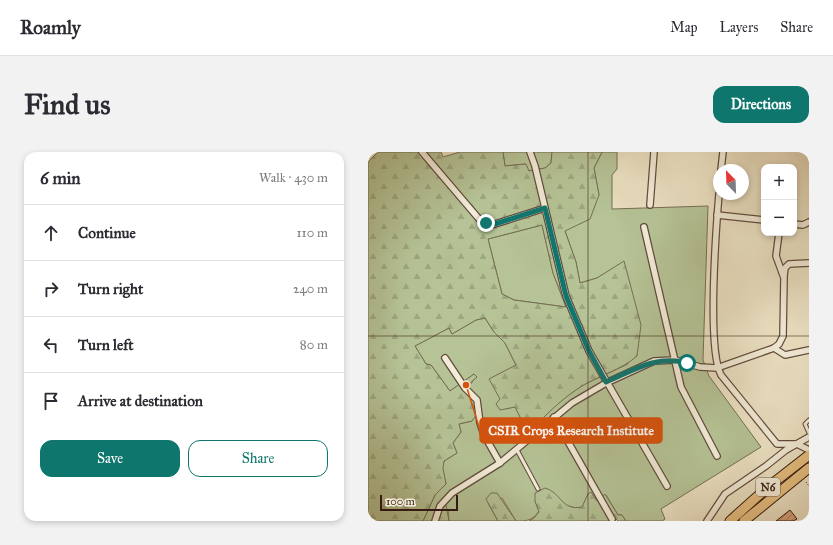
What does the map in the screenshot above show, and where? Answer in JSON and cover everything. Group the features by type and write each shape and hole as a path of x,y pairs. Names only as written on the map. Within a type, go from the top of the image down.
{"highway":[{"name":"N6","path":"730,521 768,487 809,455"},
{"name":"N6","path":"744,521 809,468"}],"street":[{"path":"422,152 479,220 486,223 495,224 545,208"},
{"path":"530,152 535,166 566,296 589,351 667,486"},
{"path":"650,205 654,152"},
{"path":"722,164 723,152"},
{"path":"718,200 714,300 714,356 717,368 721,376 777,444 797,444 809,450"},
{"path":"717,215 761,220"},
{"path":"797,224 803,225 809,222"},
{"path":"644,227 681,387 686,400 717,456"},
{"path":"779,236 776,256 784,278"},
{"path":"435,521 440,506 452,493 500,463 572,403 606,382 654,361 674,360 700,367 717,368 774,348 779,344 783,336 785,268 789,264 809,263"},
{"path":"774,348 785,355 809,350"},
{"path":"445,358 465,388 477,400 480,423 484,435 500,463"},
{"path":"554,417 612,519"},
{"path":"707,521 725,494 766,466 786,450 809,437"}],"lane":[{"path":"809,420 805,424 809,433"},
{"path":"517,450 538,489"}],"path":[{"path":"806,482 809,486"}],"green space":[{"path":"378,152 441,152 443,157 460,152 503,152 505,166 526,164 529,171 545,168 551,163 552,152 602,152 594,168 599,195 590,219 565,231 576,262 580,283 597,278 624,261 641,325 637,356 617,369 574,391 528,433 515,407 500,410 496,404 500,399 489,379 516,365 505,343 494,332 485,318 476,320 452,334 449,328 415,346 426,364 431,365 450,391 474,374 477,377 469,384 467,391 475,400 477,414 472,421 459,424 461,432 453,443 457,453 444,461 443,468 446,484 435,495 423,521 368,521 368,162","holes":["542,225 553,273 566,307 514,300 502,294 488,239"]},
{"path":"503,152 552,152 551,163 545,168 529,171 525,164 505,166"},
{"path":"602,152 617,152 617,169 612,175 612,209 708,206 703,360 709,376 761,447 661,509 665,519 662,521 626,521 622,515 618,515 606,495 597,501 588,494 582,508 564,505 560,499 535,501 539,511 532,519 526,520 516,521 502,498 488,503 498,521 449,521 448,510 437,521 423,521 435,495 446,484 442,468 444,461 457,453 453,443 461,432 459,424 472,421 467,398 469,387 477,377 474,374 450,391 431,365 426,364 415,346 449,328 452,334 476,320 485,318 494,332 505,343 516,365 507,409 515,406 528,433 557,403 583,385 628,364 624,262 597,278 580,283 576,262 565,231 599,195 594,168"},
{"path":"542,225 553,273 566,307 514,300 502,294 488,239"},
{"path":"545,488 551,490 566,504 575,508 582,507 588,494 591,492 597,501 605,494 618,515 622,515 626,521 618,521 614,517 611,521 529,521 539,512 535,501 535,493"},
{"path":"491,493 497,493 516,521 498,521 486,499"},
{"path":"443,505 446,505 449,521 437,521"}],"building":[{"path":"790,510 797,519 793,521 776,521"}],"place":[{"name":"CSIR Crops Research Institute","path":"466,385"}],"route":[{"path":"486,223 495,224 545,208 566,296 589,351 606,382 654,361 674,360 687,363"}]}
